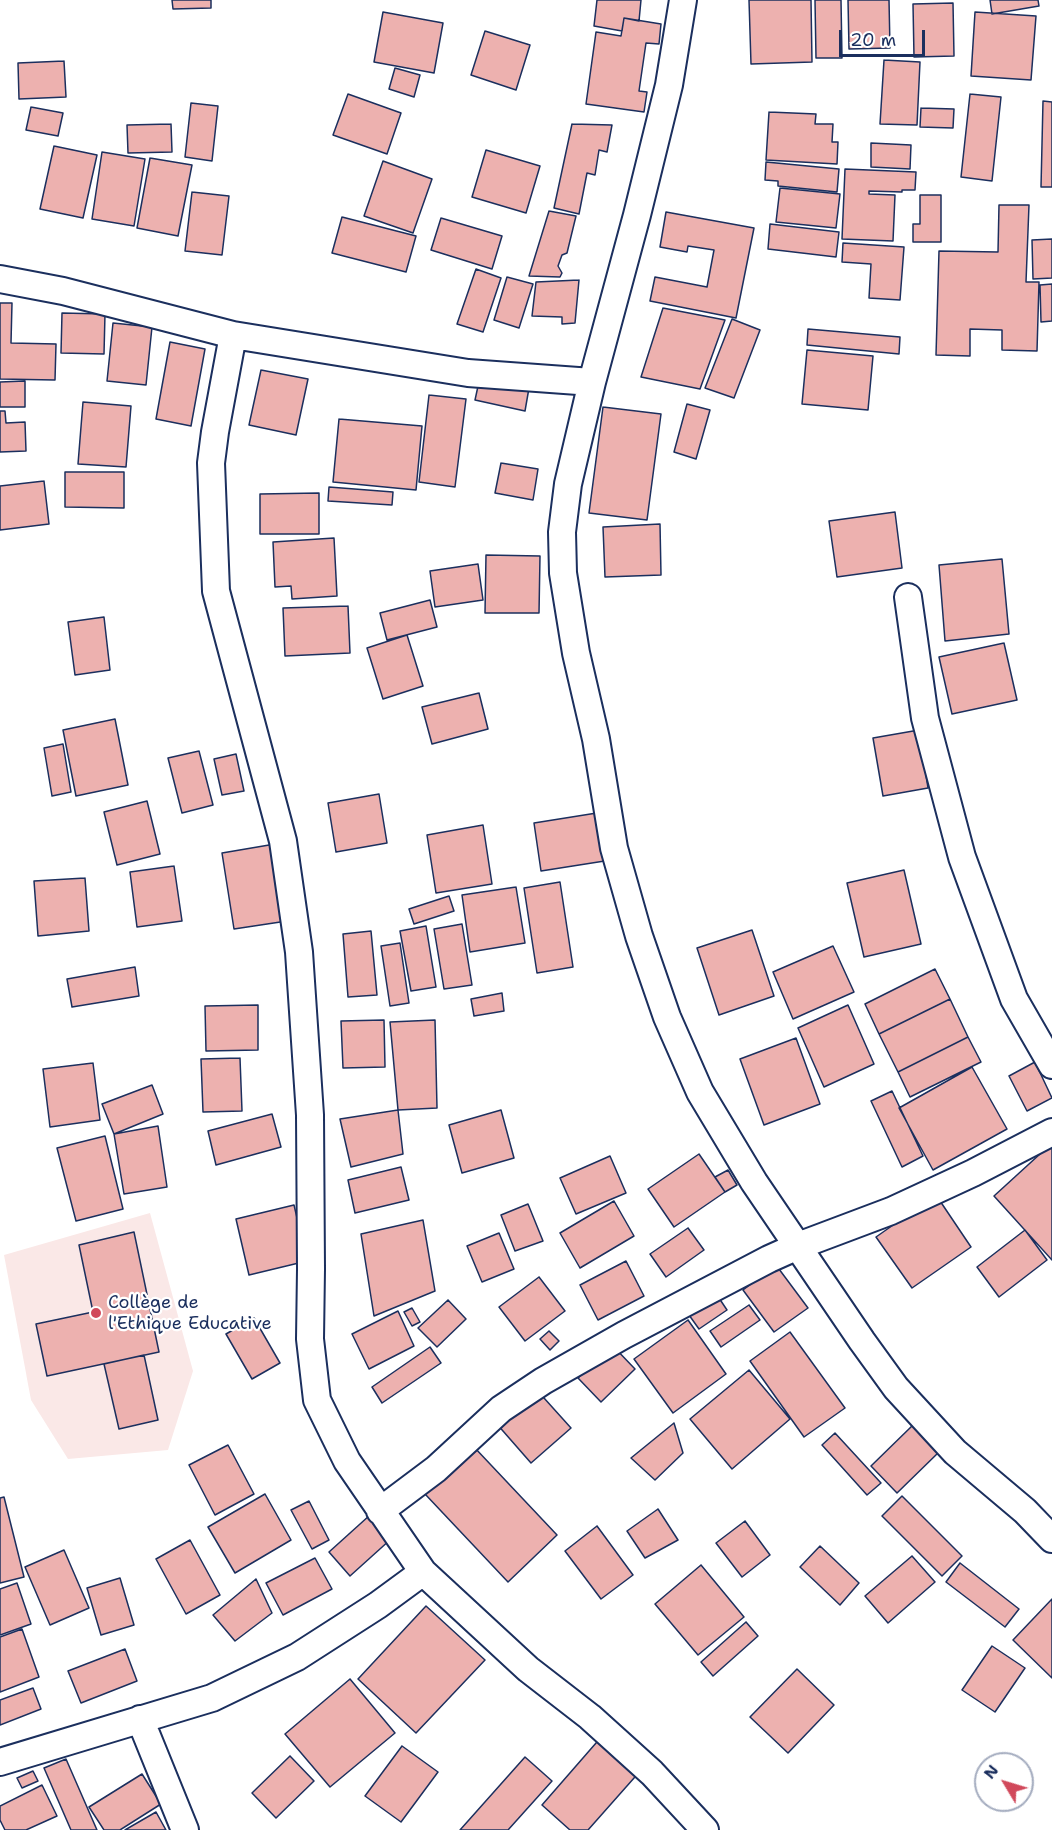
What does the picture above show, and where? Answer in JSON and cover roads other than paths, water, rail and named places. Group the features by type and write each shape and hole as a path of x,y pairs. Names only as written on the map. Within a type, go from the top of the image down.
{"street":[{"path":"683,0 669,85 592,382 568,484 562,532 563,573 576,653 596,739 614,848 639,936 663,1007 699,1092 754,1182 896,1388 955,1452 1025,1511 1052,1539"},
{"path":"0,279 63,291 233,335 468,372 592,382"},
{"path":"233,335 211,463 216,591 283,841 299,952 310,1115 310,1339 317,1400 347,1461 423,1572 528,1669 590,1717 652,1773 705,1830"},
{"path":"908,597 925,718 962,857 1014,999 1052,1065"},
{"path":"380,1511 436,1469 501,1409 543,1380 714,1287 798,1246 891,1211 973,1173 1052,1132"},
{"path":"0,1762 212,1698 297,1657 378,1605 423,1572"},
{"path":"140,1719 185,1830"}],"place":[{"name":"Collège de l'Ethique Educative","path":"96,1313"}]}
